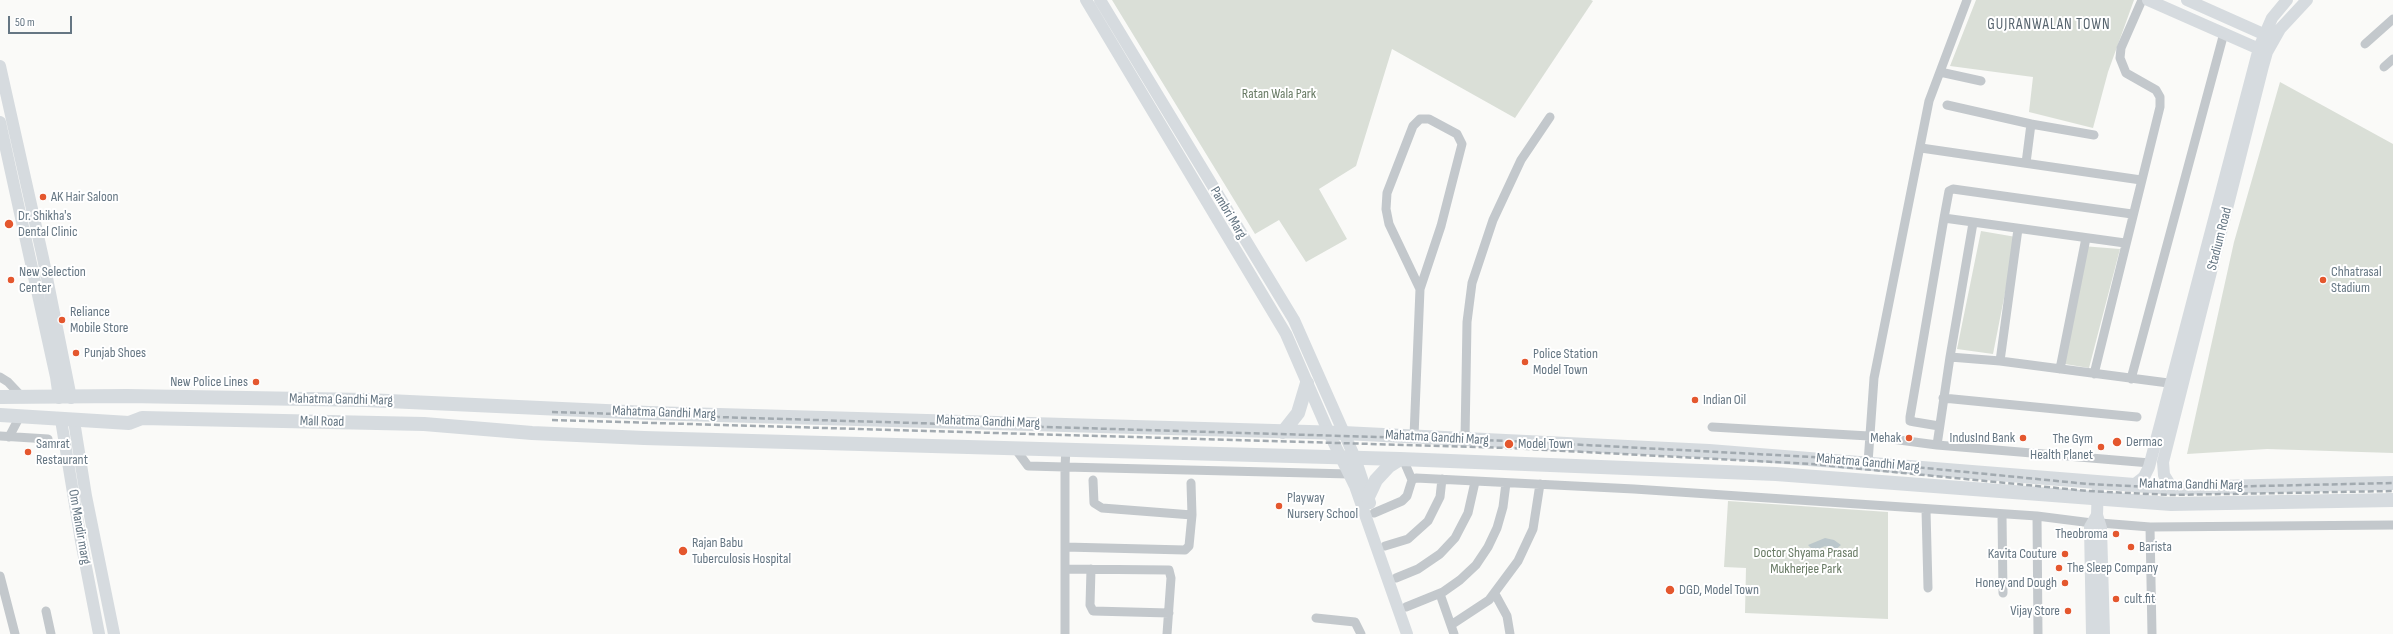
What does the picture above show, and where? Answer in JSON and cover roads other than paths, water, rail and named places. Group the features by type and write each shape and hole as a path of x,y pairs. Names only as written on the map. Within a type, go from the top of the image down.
{"main road":[{"path":"1283,432 1298,413 1307,383"},
{"name":"Mahatma Gandhi Marg","path":"0,397 223,397 456,404 649,413 1343,433 1709,451 2172,488 2393,483"},
{"path":"456,404 456,427"},
{"name":"Mall Road","path":"0,415 129,423 142,418 424,424 532,434 644,438"},
{"name":"Mahatma Gandhi Marg","path":"644,438 1066,448 1348,457 1776,474 2097,514 2171,504 2393,500"},
{"path":"1368,497 1376,480 1391,464 1401,459"}],"street":[{"name":"Pambri Marg","path":"1086,0 1294,320 1343,433 1348,457"},
{"name":"Pambri Marg","path":"1100,0 1286,334 1329,433 1348,457"},
{"path":"1868,463 1874,378 1921,148 1929,101 1967,0"},
{"path":"2094,374 2140,180 2160,107 2160,97 2156,90 2126,73 2120,58 2121,48 2142,0"},
{"path":"2148,0 2263,50"},
{"path":"2187,0 2269,36"},
{"name":"Stadium Road","path":"2135,484 2144,477 2150,463 2170,383 2263,50 2269,36 2272,18 2287,0"},
{"name":"Stadium Road","path":"2269,36 2307,0"},
{"path":"2365,44 2393,19"},
{"path":"2131,379 2224,33"},
{"name":"Stadium Road","path":"2172,488 2164,475 2163,462 2183,386 2263,50"},
{"path":"2384,67 2393,60"},
{"path":"0,66 45,265 65,398"},
{"path":"1940,72 1981,81"},
{"path":"1947,105 2031,124 2094,135"},
{"path":"1465,439 1467,322 1472,283 1493,220 1518,167 1550,117"},
{"path":"1414,436 1420,289 1441,226 1462,144 1458,134 1429,119 1420,119 1413,126 1387,193 1386,209 1389,224 1420,289"},
{"path":"0,122 56,377 65,398"},
{"path":"2026,163 2031,124"},
{"path":"1921,148 2140,180"},
{"path":"1939,426 1910,421 1910,417 1949,191 1953,189 2132,214"},
{"path":"1944,218 2125,243"},
{"path":"1937,445 1950,357 1973,223"},
{"path":"2000,361 2018,229"},
{"path":"2060,369 2086,238"},
{"path":"1950,357 2000,361 2170,383 2183,386"},
{"path":"0,377 8,382 23,398"},
{"path":"1944,398 2137,417"},
{"path":"4,437 20,416"},
{"name":"Om Mandir marg","path":"67,420 80,541 99,634"},
{"name":"Om Mandir marg","path":"67,420 86,496 114,634"},
{"path":"1712,427 1869,436 1937,445 2150,463"},
{"path":"4,437 48,439"},
{"path":"1014,447 1028,466 1350,474"},
{"path":"1065,634 1066,448"},
{"path":"1348,457 1350,474 1407,634"},
{"path":"1348,457 1368,497 1415,634"},
{"path":"1374,513 1389,508 1402,501 1406,496 1412,480 1401,459"},
{"path":"1412,480 1442,479 1475,482 1634,489 2002,515 2037,516 2097,514 2150,527 2393,525"},
{"path":"1385,546 1408,539 1428,521 1440,497 1442,479"},
{"path":"1092,480 1093,498 1097,506 1192,515"},
{"path":"1065,547 1185,550 1189,546 1192,515 1191,482"},
{"path":"1396,578 1418,569 1429,562 1440,554 1455,538 1468,513 1475,482"},
{"path":"2098,482 2097,514 2104,634"},
{"path":"1406,607 1440,594 1460,580 1476,565 1488,547 1497,528 1503,507 1506,483"},
{"path":"1440,594 1452,630 1495,594 1527,545 1533,529 1540,484"},
{"path":"1926,510 1928,588"},
{"path":"2092,634 2090,527 2097,514"},
{"path":"2002,515 2002,593"},
{"path":"2037,516 2038,634"},
{"path":"2150,527 2152,634"},
{"path":"1065,569 1169,570 1171,574 1168,634"},
{"path":"1091,569 1090,605 1093,611 1169,613"},
{"path":"1,580 15,634"},
{"path":"1495,594 1507,616 1510,634"},
{"path":"46,611 51,634"},
{"path":"1316,618 1355,622 1361,634"}],"railway":[{"path":"552,412 1509,441 1813,457 2088,484 2171,488 2393,483"},
{"path":"552,420 1509,448 1812,464 2088,491 2171,495 2393,491"}],"place":[{"name":"AK Hair Saloon","path":"43,197"},
{"name":"Dr. Shikha's Dental Clinic","path":"9,224"},
{"name":"New Selection Center","path":"11,280"},
{"name":"Chhatrasal Stadium","path":"2323,280"},
{"name":"Reliance Mobile Store","path":"62,320"},
{"name":"Punjab Shoes","path":"76,353"},
{"name":"Police Station Model Town","path":"1525,362"},
{"name":"New Police Lines","path":"256,382"},
{"name":"Indian Oil","path":"1695,400"},
{"name":"Mehak","path":"1909,438"},
{"name":"IndusInd Bank","path":"2023,438"},
{"name":"Dermac","path":"2117,442"},
{"name":"Model Town","path":"1509,444"},
{"name":"The Gym Health Planet","path":"2101,447"},
{"name":"Samrat Restaurant","path":"28,452"},
{"name":"Playway Nursery School","path":"1279,506"},
{"name":"Theobroma","path":"2116,534"},
{"name":"Barista","path":"2131,547"},
{"name":"Rajan Babu Tuberculosis Hospital","path":"683,551"},
{"name":"Kavita Couture","path":"2065,554"},
{"name":"The Sleep Company","path":"2059,568"},
{"name":"Honey and Dough","path":"2065,583"},
{"name":"DGD, Model Town","path":"1670,590"},
{"name":"cult.fit","path":"2116,599"},
{"name":"Vijay Store","path":"2068,611"}],"district":[{"name":"GUJRANWALAN TOWN","path":"2049,25"}],"park label":[{"name":"Ratan Wala Park","path":"1279,94"},
{"name":"Doctor Shyama Prasad Mukherjee Park","path":"1806,562"}]}
